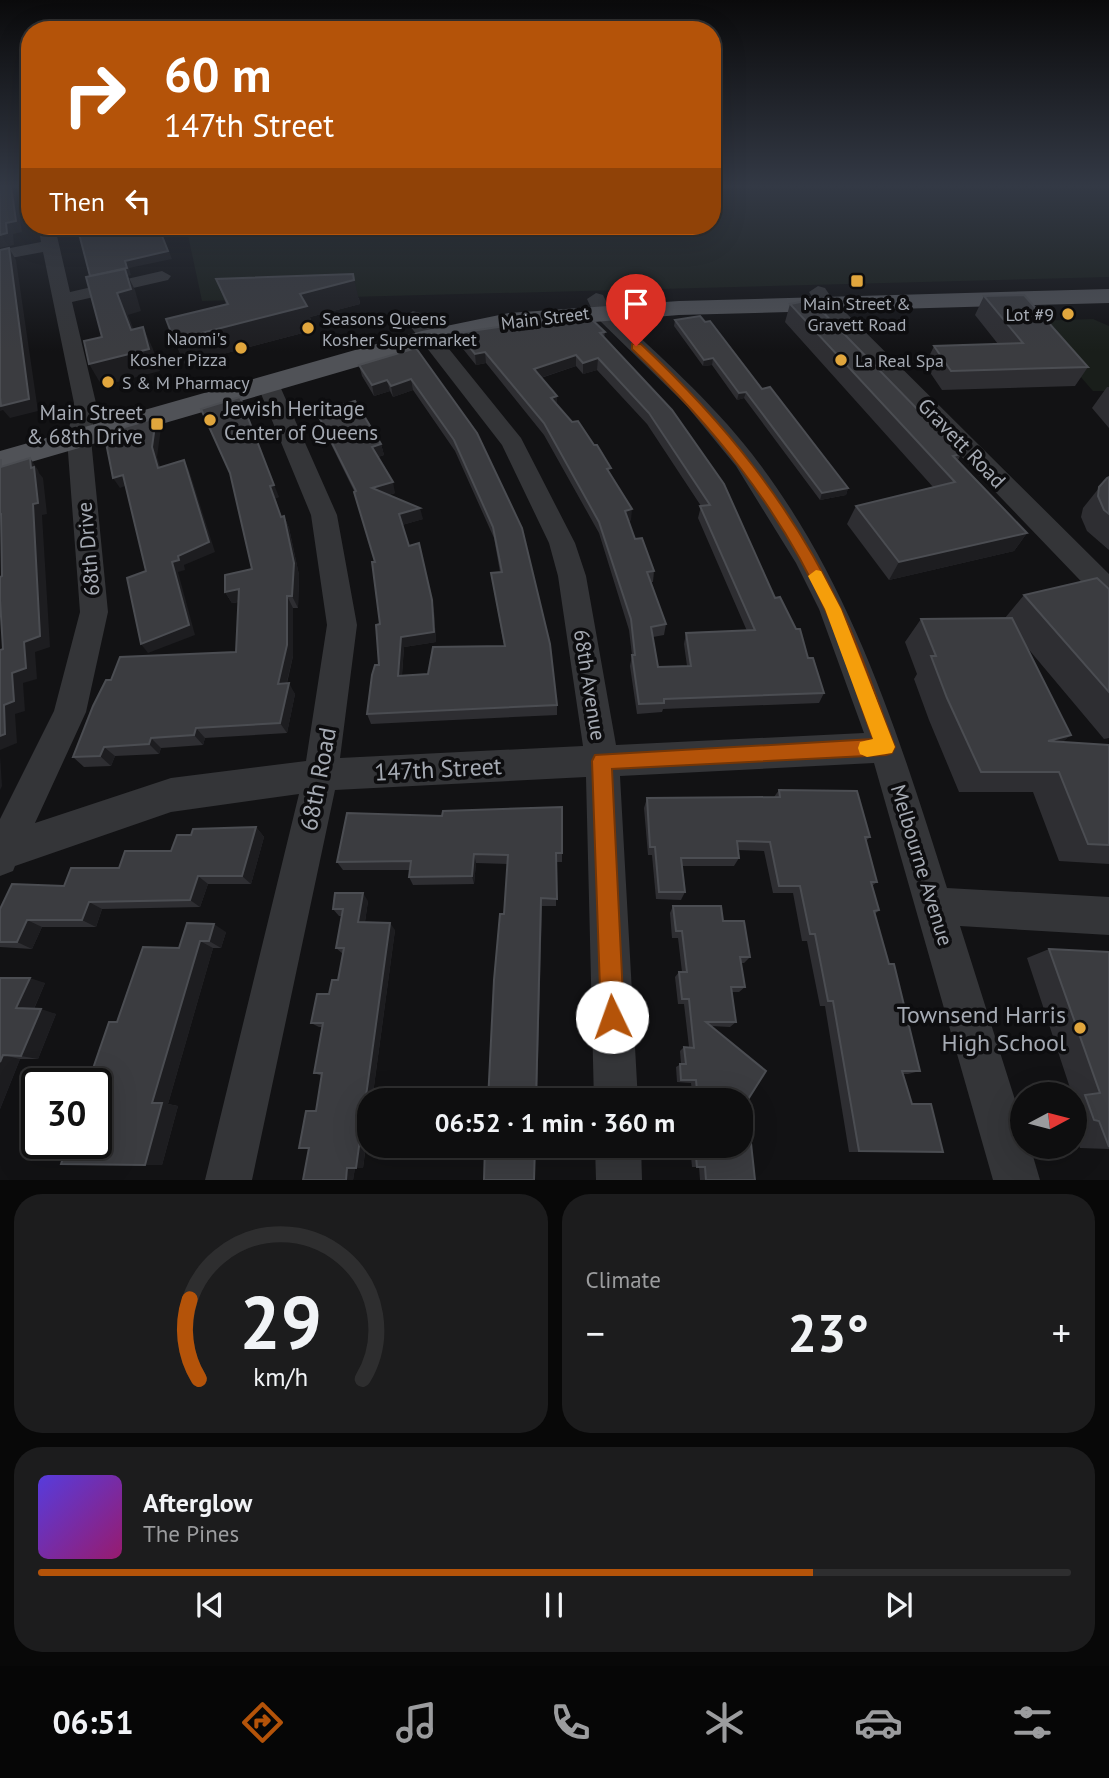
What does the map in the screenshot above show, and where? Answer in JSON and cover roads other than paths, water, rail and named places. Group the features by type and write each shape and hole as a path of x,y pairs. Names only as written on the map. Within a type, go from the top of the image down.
{"main road":[{"name":"Main Street","path":"0,461 80,430 422,327 509,321 599,305 1109,285"},
{"name":"Main Street","path":"822,298 1109,296"},
{"name":"Main Street","path":"0,443 80,430 268,384 422,327"}],"street":[{"path":"0,255 33,241"},
{"name":"68th Drive","path":"1,854 70,712 94,612 80,430 85,403 49,241"},
{"path":"62,299 162,276"},
{"name":"Gravett Road","path":"822,298 1109,593"},
{"name":"Melbourne Avenue","path":"599,305 694,400 744,460 807,559 833,609 886,747 1017,1180"},
{"name":"68th Avenue","path":"422,327 513,443 562,543 585,645 602,761 615,1088"},
{"name":"68th Road","path":"228,1180 321,775 342,625 324,515 268,384"},
{"name":"147th Street","path":"1,854 171,795 321,775 886,747"},
{"path":"936,906 1109,916"},
{"path":"618,1158 619,1180"}],"place":[{"name":"Main Street & Gravett Road","path":"857,281"},
{"name":"Lot #9","path":"1068,314"},
{"name":"Seasons Queens Kosher Supermarket","path":"308,328"},
{"name":"Naomi's Kosher Pizza","path":"241,348"},
{"name":"La Real Spa","path":"841,360"},
{"name":"S & M Pharmacy","path":"108,382"},
{"name":"Jewish Heritage Center of Queens","path":"210,420"},
{"name":"Main Street & 68th Drive","path":"157,424"},
{"name":"Townsend Harris High School","path":"1080,1028"}]}
